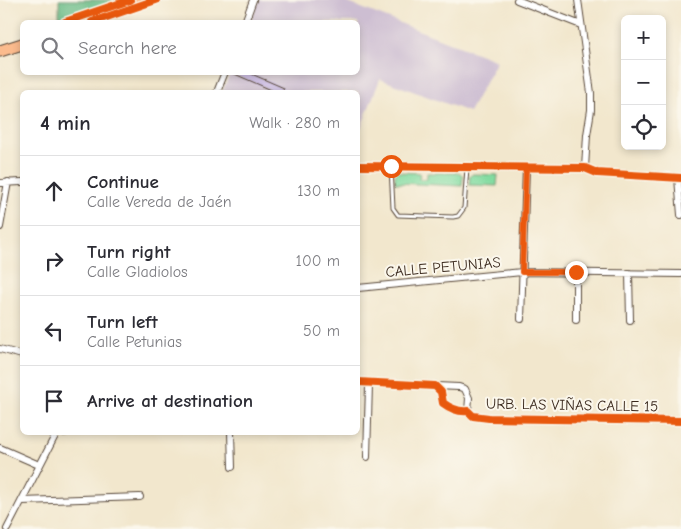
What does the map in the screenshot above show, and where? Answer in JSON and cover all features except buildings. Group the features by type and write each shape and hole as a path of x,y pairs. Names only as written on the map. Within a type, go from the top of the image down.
{"highway":[{"path":"88,20 146,0"},
{"path":"0,52 20,45"}],"street":[{"path":"245,20 254,0"},
{"path":"517,0 581,25"},
{"path":"578,0 591,93 585,168"},
{"path":"217,90 223,75"},
{"path":"360,166 585,168 597,173 679,178 681,215"},
{"path":"520,319 526,168"},
{"path":"0,227 8,182"},
{"path":"0,183 20,182"},
{"name":"CALLE PETUNIAS","path":"360,288 522,272 681,274"},
{"path":"576,272 576,320"},
{"path":"629,273 630,320"},
{"path":"0,349 20,354"},
{"name":"URB. LAS VIÑAS CALLE 15","path":"360,382 459,387 465,390 469,398 468,411"},
{"path":"367,457 369,384"},
{"name":"URB. LAS VIÑAS CALLE 15","path":"435,386 441,392 443,403 456,410 468,411 473,416 489,418 681,421"},
{"path":"7,529 55,435"},
{"path":"231,435 232,467"},
{"path":"0,448 39,465"},
{"path":"22,501 140,497"}],"lane":[{"path":"391,166 393,208 398,215 453,217 458,216 464,208 467,167"}],"shaded area":[{"path":"259,0 341,0 497,61 469,112 380,79 360,130 360,90 223,90 229,75 360,75 360,20 251,20"}],"green space":[{"path":"59,0 117,0 65,20 59,20"},
{"path":"397,172 420,173 419,179 427,179 427,173 460,173 463,176 462,186 395,183"},
{"path":"473,174 498,175 497,186 469,185 470,176"}],"cycle path":[{"path":"71,20 130,0"},
{"path":"98,20 156,0"},
{"path":"360,166 585,168 597,173 681,178"},
{"path":"360,382 435,386 441,392 443,403 449,407 468,411 473,416 489,418 681,421"}],"route":[{"path":"391,166 526,168 522,272 576,272"}]}
